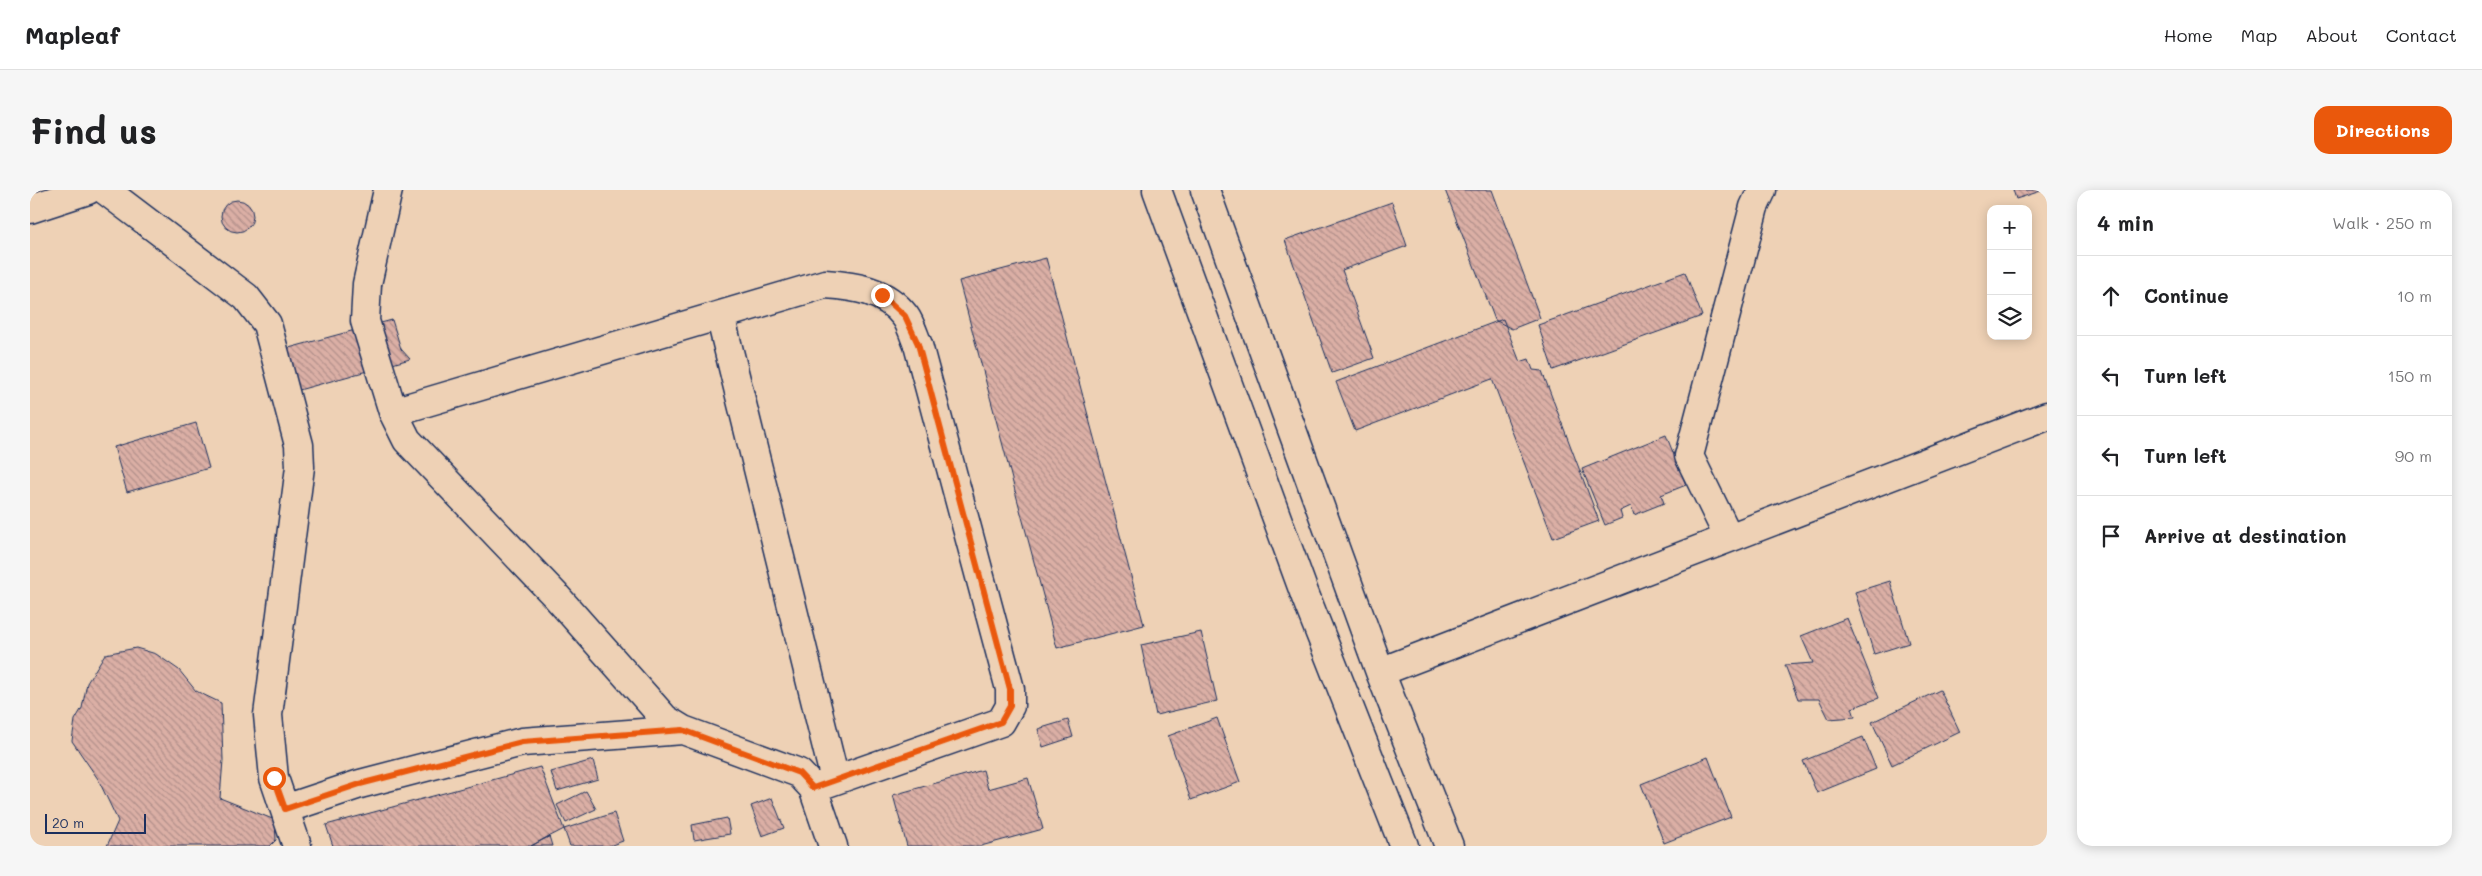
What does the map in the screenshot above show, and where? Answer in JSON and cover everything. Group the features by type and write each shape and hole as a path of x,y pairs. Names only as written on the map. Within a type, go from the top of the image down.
{"street":[{"path":"30,209 88,190"},
{"path":"105,190 246,296 267,324 299,445 300,467 268,716 274,778 297,846"},
{"path":"388,190 367,284 365,321 393,412 406,440 556,596 665,719 683,730 824,784 1001,722 1010,706 1010,689 918,344 905,316 882,295 855,286 825,284 393,412"},
{"path":"1157,190 1305,595 1404,846"},
{"path":"1205,190 1380,672 1449,846"},
{"path":"1729,538 1689,456 1754,207 1762,190"},
{"path":"720,315 824,784 833,846"},
{"path":"1380,672 2047,416"},
{"path":"285,809 360,784 522,742 683,730"}],"building":[{"path":"1445,190 1492,190 1540,318 1512,329 1495,320"},
{"path":"2013,190 2044,190 2016,199"},
{"path":"237,200 243,201 248,205 252,210 252,222 248,227 243,231 237,232 231,231 226,227 222,222 221,216 222,210 226,205 231,201"},
{"path":"1392,202 1407,246 1342,270 1374,358 1332,373 1285,240"},
{"path":"1046,258 1144,625 1057,648 959,281"},
{"path":"1685,272 1702,316 1553,370 1538,325"},
{"path":"1503,319 1520,362 1529,359 1533,370 1542,371 1599,521 1553,538 1492,379 1355,431 1336,382"},
{"path":"392,320 401,349 410,359 274,397 263,355"},
{"path":"196,423 209,468 127,492 114,447"},
{"path":"1666,435 1686,485 1661,495 1664,503 1634,515 1631,506 1620,511 1622,518 1605,525 1582,469"},
{"path":"1890,581 1909,643 1874,654 1855,592"},
{"path":"1847,618 1879,698 1852,708 1855,717 1829,719 1819,699 1798,699 1785,665 1813,663 1801,636"},
{"path":"1201,632 1217,701 1156,715 1141,645"},
{"path":"136,648 156,654 179,670 196,691 221,703 223,760 220,798 275,820 276,840 270,846 107,846 118,821 98,779 72,741 75,720 82,708 87,683 105,654"},
{"path":"1940,690 1960,732 1892,765 1872,722"},
{"path":"1217,718 1240,782 1191,800 1168,736"},
{"path":"1068,720 1073,737 1043,747 1038,729"},
{"path":"1863,737 1876,769 1817,793 1803,761"},
{"path":"1708,757 1731,817 1664,843 1641,784"},
{"path":"593,760 598,779 557,791 551,772"},
{"path":"540,767 564,829 531,846 333,846 326,825"},
{"path":"983,770 988,789 1028,778 1043,829 981,846 907,846 893,795"},
{"path":"586,791 596,809 566,823 557,805"},
{"path":"772,798 784,828 762,836 751,806"},
{"path":"614,813 623,841 609,846 570,846 564,829"},
{"path":"727,818 730,834 694,840 692,825"},
{"path":"549,836 552,846 531,846"}],"route":[{"path":"274,778 285,809 360,784 522,742 683,730 799,773 813,788 1001,722 1010,706 1010,689 918,344 905,316 882,295"}]}
